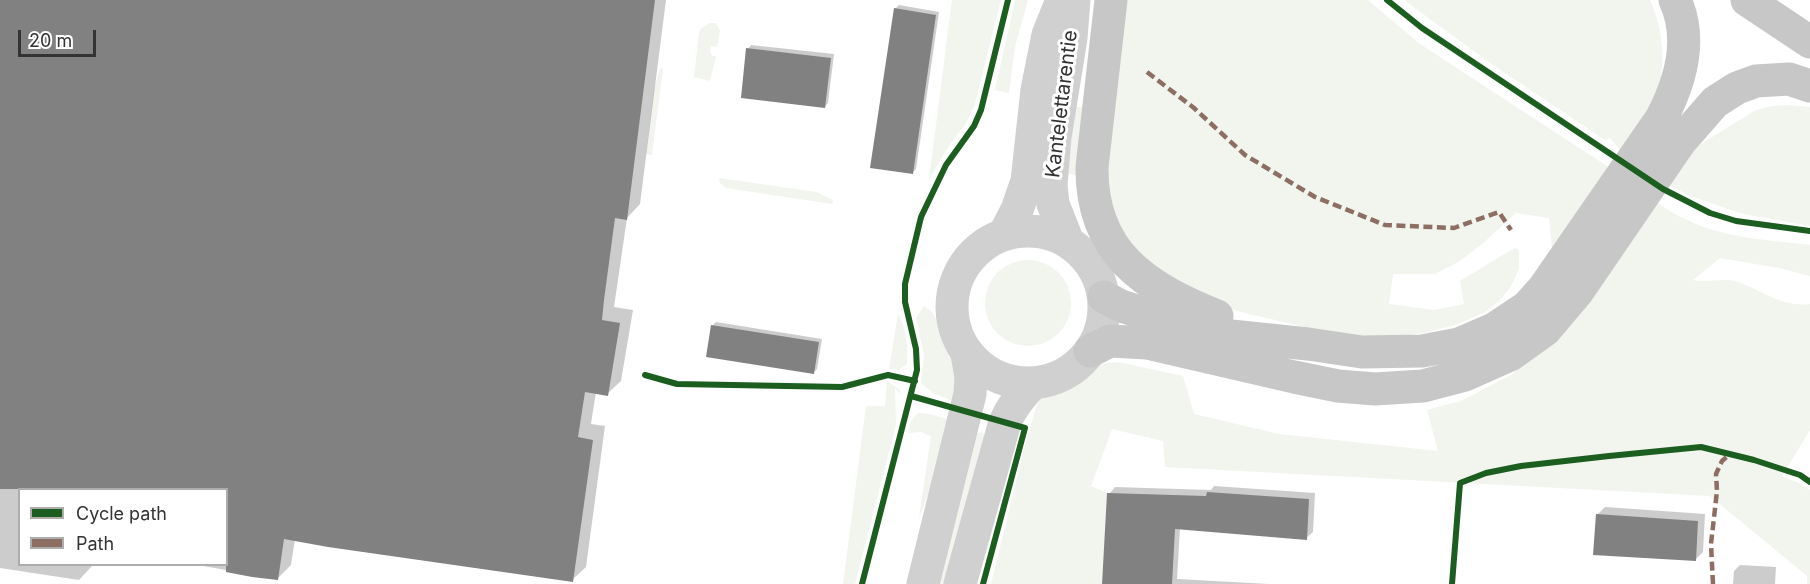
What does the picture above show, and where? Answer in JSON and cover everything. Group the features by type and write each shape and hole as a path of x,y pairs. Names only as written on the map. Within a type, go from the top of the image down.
{"highway":[{"path":"1111,0 1093,154 1092,184 1098,214 1108,237 1141,277 1163,291 1216,316 1308,344"},
{"path":"1104,297 1121,306 1150,315 1231,336 1362,352 1422,351 1459,344 1494,329 1527,307 1544,288 1661,119 1674,95 1685,42 1683,21 1675,0"},
{"path":"1747,0 1810,42"},
{"path":"1090,351 1110,341 1147,343 1338,386 1375,389 1424,386 1465,375 1509,355 1545,330 1578,291 1680,142 1715,102 1737,88 1756,81 1790,79 1810,86"}],"main road":[{"name":"Kantelettarentie","path":"1005,234 1017,210 1027,180 1037,90 1048,36 1062,0"},
{"name":"Kantelettarentie","path":"1068,242 1053,204 1051,185 1055,137 1071,38 1074,0"},
{"path":"923,584 970,393 971,377 967,354 957,334 951,312 952,294 957,276 979,247 992,239 1022,230 1054,235 1082,252 1100,281 1104,297 1102,326 1090,351 1079,363 1050,380 1033,383 1015,382 997,377 967,354"},
{"path":"960,584 1005,422 1019,398 1033,383"}],"shaded area":[{"path":"952,0 1001,0 975,104 965,125 950,144 929,179"},
{"path":"1015,0 1028,0 1015,47 1009,93 995,90"},
{"path":"1125,0 1368,0 1420,44 1613,170 1553,258 1549,218 1516,213 1460,261 1435,274 1393,274 1389,304 1434,310 1464,304 1460,281 1511,250 1516,248 1519,250 1519,269 1510,288 1487,311 1456,325 1391,338 1338,335 1237,311 1190,293 1140,258 1118,223 1109,191 1104,157"},
{"path":"1404,0 1650,0 1661,35 1662,48 1662,73 1656,96 1624,154 1610,138 1605,140 1490,63"},
{"path":"710,23 716,23 720,31 717,47 711,46 710,51 712,56 716,56 710,81 694,77 699,32"},
{"path":"660,68 663,69 652,155 646,154 653,92"},
{"path":"1071,106 1086,108 1081,177 1063,172"},
{"path":"1771,106 1810,107 1810,226 1743,214 1690,196 1667,184 1690,151 1754,111"},
{"path":"719,178 816,192 833,200 832,204 726,188 720,183"},
{"path":"1655,201 1679,216 1713,230 1745,237 1810,245 1810,276 1720,258 1693,280 1735,281 1781,301 1810,304 1810,430 1782,476 1810,490 1810,584 1807,584 1807,576 1710,496 1165,467 1163,441 1112,429 1091,486 1107,493 1102,584 991,584 1037,404 1047,391 1081,378 1096,365 1118,362 1183,376 1194,414 1279,434 1438,451 1427,410 1461,401 1511,375 1559,334"},
{"path":"1028,260 1052,267 1064,279 1071,303 1064,327 1052,339 1028,346 1004,339 992,327 985,303 992,279 1004,267"},
{"path":"924,306 932,312 958,363 955,402 933,393 921,383 924,355 916,318"},
{"path":"898,314 905,332 907,351 907,364 899,370 889,369"},
{"path":"887,381 899,389 902,395 895,388 896,425 855,584 843,584 866,406 885,406"},
{"path":"919,413 956,422 919,518 931,436 921,432 908,433 910,424"},
{"path":"982,432 985,435 951,584 933,584 975,434"}],"building":[{"path":"0,0 655,0 627,220 615,218 604,300 602,320 620,323 608,396 585,392 578,437 593,440 573,582 284,539 278,580 252,577 226,572 226,566 228,566 228,488 0,489"},
{"path":"894,8 936,15 913,174 870,168"},
{"path":"746,48 831,58 825,108 741,98"},
{"path":"711,325 819,342 814,374 706,357"},
{"path":"1207,492 1309,499 1307,540 1175,529 1172,584 1102,584 1107,493 1206,496"},
{"path":"1596,514 1698,521 1696,561 1593,555"}],"marked path":[{"path":"1147,72 1194,108 1245,155 1315,197 1385,225 1454,228 1499,212 1511,230"},
{"path":"1713,584 1711,544 1717,491 1716,474 1722,461 1730,454"}],"cycle path":[{"path":"862,584 917,370 916,349 905,302 905,284 921,217 946,165 974,126 981,110 1008,0"},
{"path":"1387,0 1422,28 1663,189 1710,213 1736,221 1810,231"},
{"path":"645,375 677,384 842,387 888,375 915,381"},
{"path":"911,396 1025,428 983,584"},
{"path":"1452,584 1460,483 1486,473 1521,466 1701,447 1754,460 1800,475 1810,482"}]}
